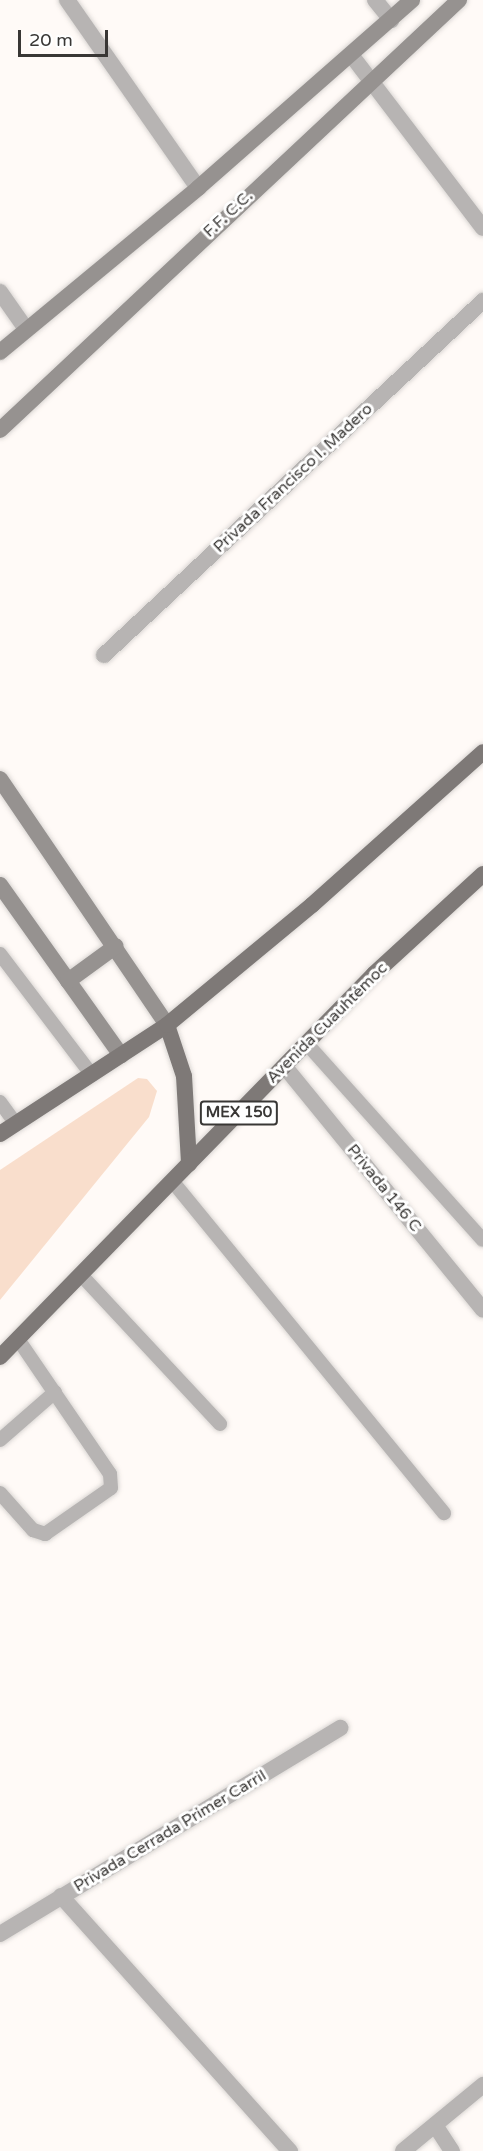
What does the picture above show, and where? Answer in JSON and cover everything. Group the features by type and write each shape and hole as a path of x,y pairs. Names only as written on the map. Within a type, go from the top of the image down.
{"main road":[{"path":"0,352 198,188 352,56 411,0"},
{"name":"F.F. C.C.","path":"0,430 459,0"},
{"path":"0,1134 167,1025 312,905 483,752"},
{"path":"0,779 116,946 167,1025 184,1076 189,1164"},
{"name":"Avenida Cuauhtémoc","path":"0,1357 83,1277 189,1164 374,974 483,874"},
{"path":"0,885 121,1055"},
{"path":"68,981 116,946"}],"street":[{"path":"68,0 198,188"},
{"path":"375,0 391,20"},
{"path":"352,56 483,228"},
{"path":"0,291 26,329"},
{"name":"Privada Francisco I. Madero","path":"104,655 483,301"},
{"name":"Privada 146 C","path":"285,1067 483,1310"},
{"name":"Privada Cerrada Primer Carril","path":"0,1934 340,1728"},
{"path":"61,1896 290,2151"},
{"path":"403,2151 483,2085"},
{"path":"435,2125 452,2151"}],"lane":[{"path":"0,954 92,1075"},
{"path":"307,1044 483,1240"},
{"path":"0,1102 16,1124"},
{"path":"173,1182 444,1513"},
{"path":"83,1277 220,1424"},
{"path":"0,1493 33,1530 45,1534 111,1488 110,1474 18,1339"},
{"path":"0,1440 55,1392"}],"shaded area":[{"path":"138,1078 147,1079 157,1091 149,1117 0,1300 0,1170"}]}
